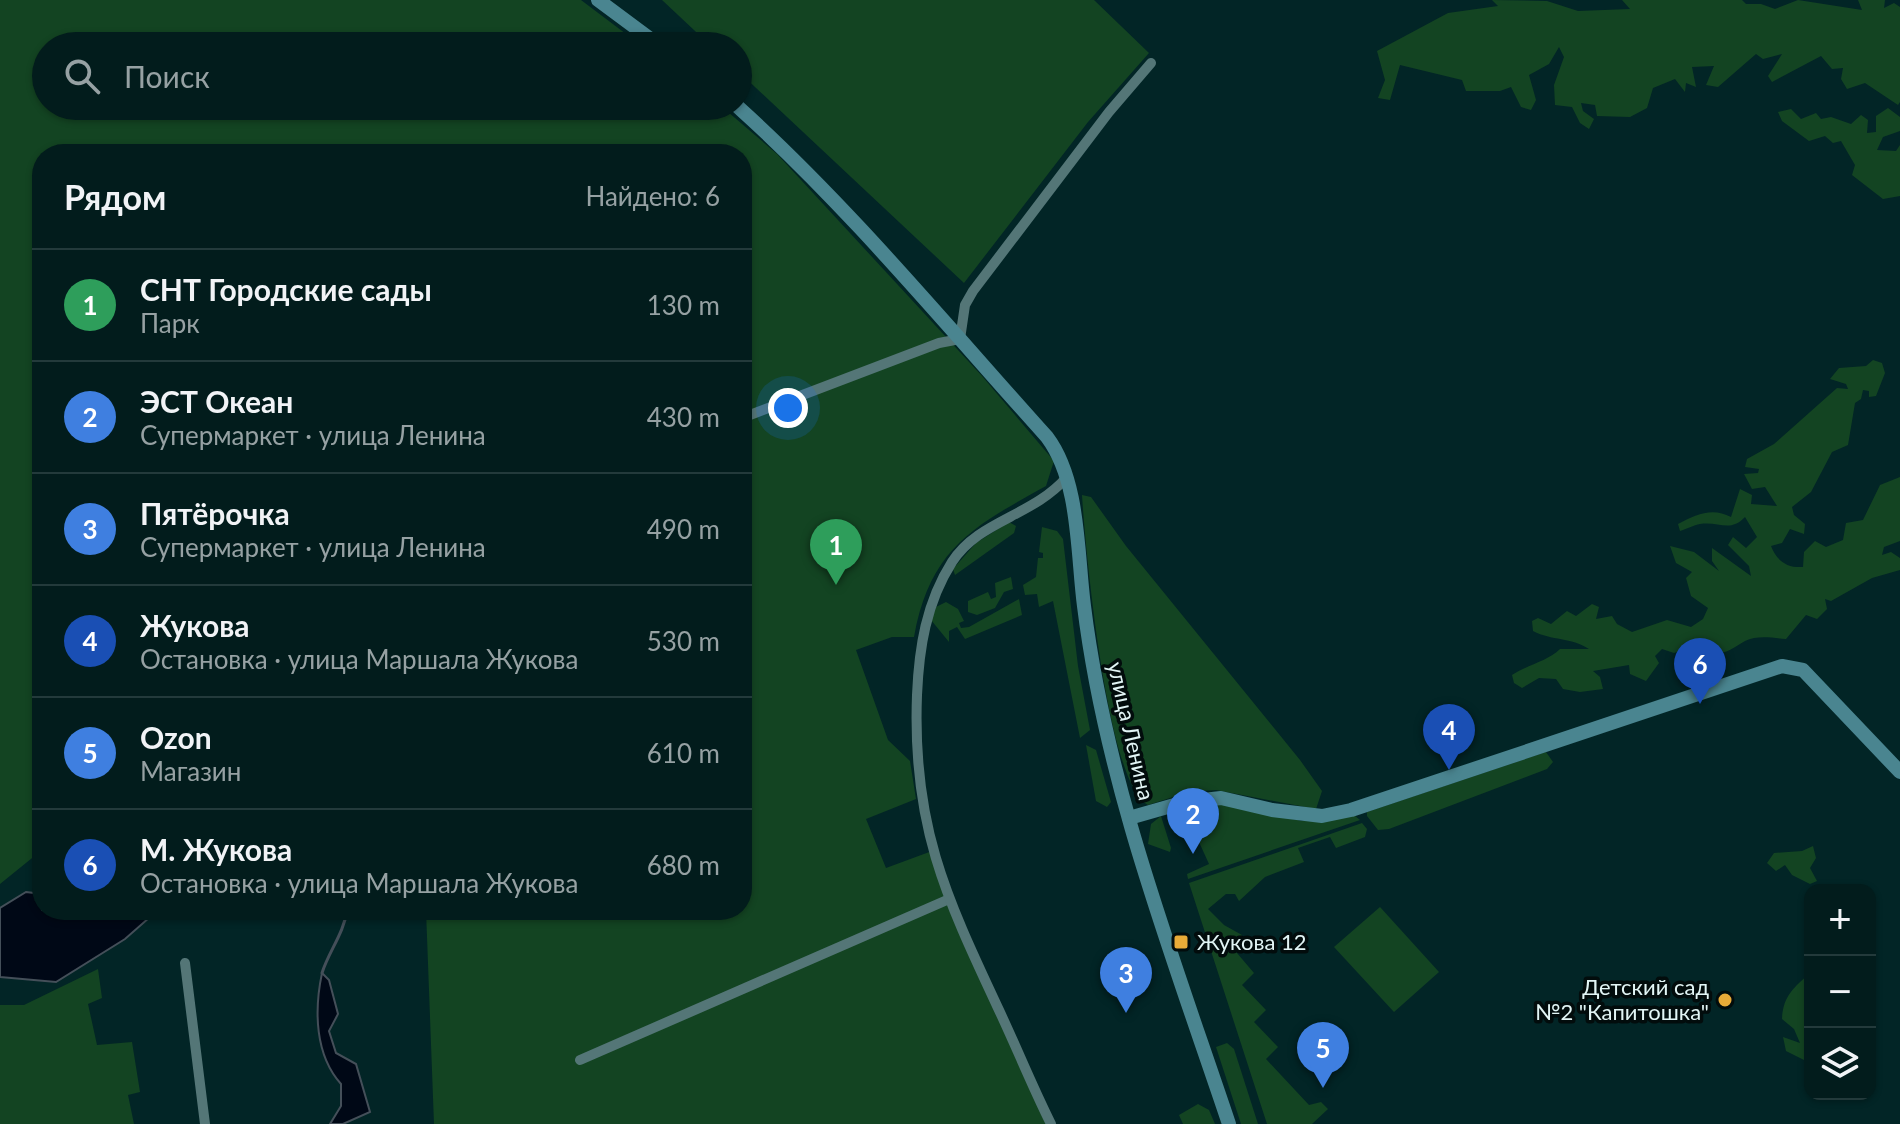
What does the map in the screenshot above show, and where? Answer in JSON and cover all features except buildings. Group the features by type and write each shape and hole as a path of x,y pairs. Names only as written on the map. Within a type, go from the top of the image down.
{"main road":[{"path":"598,0 641,32"},
{"name":"улица Ленина","path":"752,119 775,140 960,339 1047,437 1060,456 1067,477 1100,713 1129,818 1229,1124"},
{"path":"1129,818 1185,802 1221,798 1272,810 1322,816 1356,809 1782,666 1803,670 1900,772"}],"street":[{"path":"752,414 939,343 960,339 965,305 973,291 1022,231 1109,112 1151,63"},
{"path":"1051,1124 947,900 932,851 919,786 917,686 926,619 953,561 970,542 1050,497 1067,477"},
{"path":"580,1060 947,900"},
{"path":"185,963 205,1124"}],"green space":[{"path":"0,0 581,0 623,32 32,32 32,120 737,120 777,154 982,376 1054,461 1046,486 977,528 944,561 931,581 914,637 892,637 856,650 888,740 910,761 916,799 866,819 886,868 932,851 1051,1124 434,1124 426,920 752,920 752,144 32,144 32,858 0,884"},
{"path":"662,0 1094,0 1149,53 1088,122 964,283 752,84 752,32 696,32"},
{"path":"1492,0 1547,1 1578,11 1630,9 1622,0 1742,0 1746,4 1761,4 1775,9 1798,0 1862,10 1858,0 1885,0 1884,8 1894,3 1900,7 1900,102 1898,105 1865,83 1847,89 1841,79 1843,68 1832,69 1821,56 1772,82 1768,76 1782,54 1763,59 1756,54 1718,87 1706,85 1714,66 1692,67 1696,87 1686,83 1685,92 1675,79 1653,88 1647,108 1630,117 1597,116 1595,105 1581,103 1583,111 1594,119 1589,129 1580,123 1572,107 1555,105 1554,85 1564,57 1559,47 1549,64 1529,75 1536,100 1531,110 1521,107 1511,87 1500,91 1466,91 1462,80 1400,65 1390,100 1378,98 1385,80 1377,51 1448,13 1498,6"},
{"path":"1888,108 1900,117 1900,131 1883,137 1877,150 1896,151 1900,145 1900,196 1883,199 1852,175 1855,165 1841,141 1833,143 1825,136 1809,141 1782,121 1778,112 1791,109 1801,119 1816,113 1821,119 1831,117 1851,124 1861,115 1868,120 1867,133 1876,132 1876,116"},
{"path":"1873,360 1882,363 1885,373 1876,396 1869,397 1869,391 1863,390 1861,399 1855,403 1848,445 1832,452 1811,492 1792,507 1794,515 1805,524 1804,534 1790,529 1782,543 1771,546 1783,562 1803,567 1804,552 1815,541 1826,547 1843,540 1846,523 1863,520 1880,485 1900,477 1900,541 1884,547 1882,555 1891,552 1900,558 1900,570 1872,578 1831,601 1825,599 1827,609 1817,619 1806,615 1786,639 1750,639 1709,657 1693,657 1689,648 1674,653 1662,649 1655,656 1659,663 1646,681 1630,674 1629,665 1593,671 1600,677 1603,689 1580,692 1563,689 1556,679 1539,678 1522,688 1514,683 1512,675 1560,649 1589,649 1533,631 1532,621 1538,618 1551,624 1567,611 1576,616 1592,604 1599,607 1596,619 1612,616 1617,624 1632,632 1667,620 1691,627 1703,619 1708,608 1691,596 1686,578 1692,572 1676,563 1670,546 1694,552 1719,571 1712,561 1712,548 1751,576 1749,566 1728,545 1733,537 1746,548 1757,537 1745,517 1734,524 1707,523 1680,531 1678,524 1704,513 1718,512 1731,517 1740,489 1752,495 1751,504 1777,506 1765,487 1752,489 1744,474 1758,473 1759,469 1745,467 1747,459 1774,444 1837,388 1848,389 1846,384 1830,379 1839,368 1866,366"},
{"path":"1082,495 1091,497 1126,546 1300,760 1322,791 1316,809 1216,790 1189,792 1148,805 1134,788 1121,756 1101,662"},
{"path":"1009,522 1016,526 1014,533 955,575 953,569 976,543"},
{"path":"1042,527 1057,531 1063,539 1078,666 1090,730 1080,738 1053,601 1039,607 1037,594 1025,595 1023,585 1036,577 1038,558 1043,558 1043,553 1039,552"},
{"path":"1011,577 1013,589 1004,592 995,608 977,615 968,612 968,601 988,592 991,599 996,597 995,583"},
{"path":"1019,599 1022,615 965,639 957,627 949,631 949,642 931,620 936,607 946,602 958,609 964,621 959,623 961,628 969,627"},
{"path":"1086,745 1096,750 1111,802 1107,807 1096,801"},
{"path":"1546,752 1553,762 1547,769 1389,829 1378,830 1367,816 1367,812"},
{"path":"1220,804 1302,821 1354,815 1360,820 1188,879 1187,874 1209,864 1183,807"},
{"path":"1161,816 1170,852 1148,844 1151,824"},
{"path":"1362,823 1367,829 1365,837 1336,848 1330,837 1298,848 1304,862 1265,877 1239,901 1235,894 1226,894 1208,909 1224,925 1242,935 1231,946 1254,973 1242,985 1266,1010 1254,1022 1278,1047 1266,1059 1309,1105 1321,1102 1328,1109 1312,1124 1267,1124 1189,883"},
{"path":"1813,846 1816,858 1810,868 1817,881 1810,884 1792,875 1785,865 1776,871 1767,863 1774,853 1802,851"},
{"path":"1380,907 1439,972 1394,1012 1334,947"},
{"path":"98,969 102,998 88,1004 97,1045 132,1042 140,1092 128,1095 134,1124 0,1124 0,1005 24,1005"},
{"path":"1804,979 1804,1060 1786,1051 1783,1037 1800,1043 1794,1029 1782,1019 1787,998"},
{"path":"1227,1043 1234,1049 1258,1124 1241,1124 1216,1047"},
{"path":"1198,1104 1209,1110 1215,1124 1183,1124 1179,1115"}],"shaded area":[{"path":"26,892 32,893 32,920 147,920 125,939 56,982 0,977 0,908"},
{"path":"322,973 329,980 338,1014 329,1031 336,1053 356,1064 370,1112 343,1124 330,1124 341,1106 341,1084 321,1046 318,1002"}],"waterway":[{"path":"322,973 344,920"}],"place":[{"name":"СНТ Городские сады","path":"836,585"},
{"name":"М. Жукова","path":"1700,704"},
{"name":"Жукова","path":"1449,770"},
{"name":"ЭСТ Океан","path":"1193,854"},
{"name":"Жукова 12","path":"1181,942"},
{"name":"Детский сад №2 \"Капитошка\"","path":"1725,1000"},
{"name":"Пятёрочка","path":"1126,1013"},
{"name":"Ozon","path":"1323,1088"}]}
